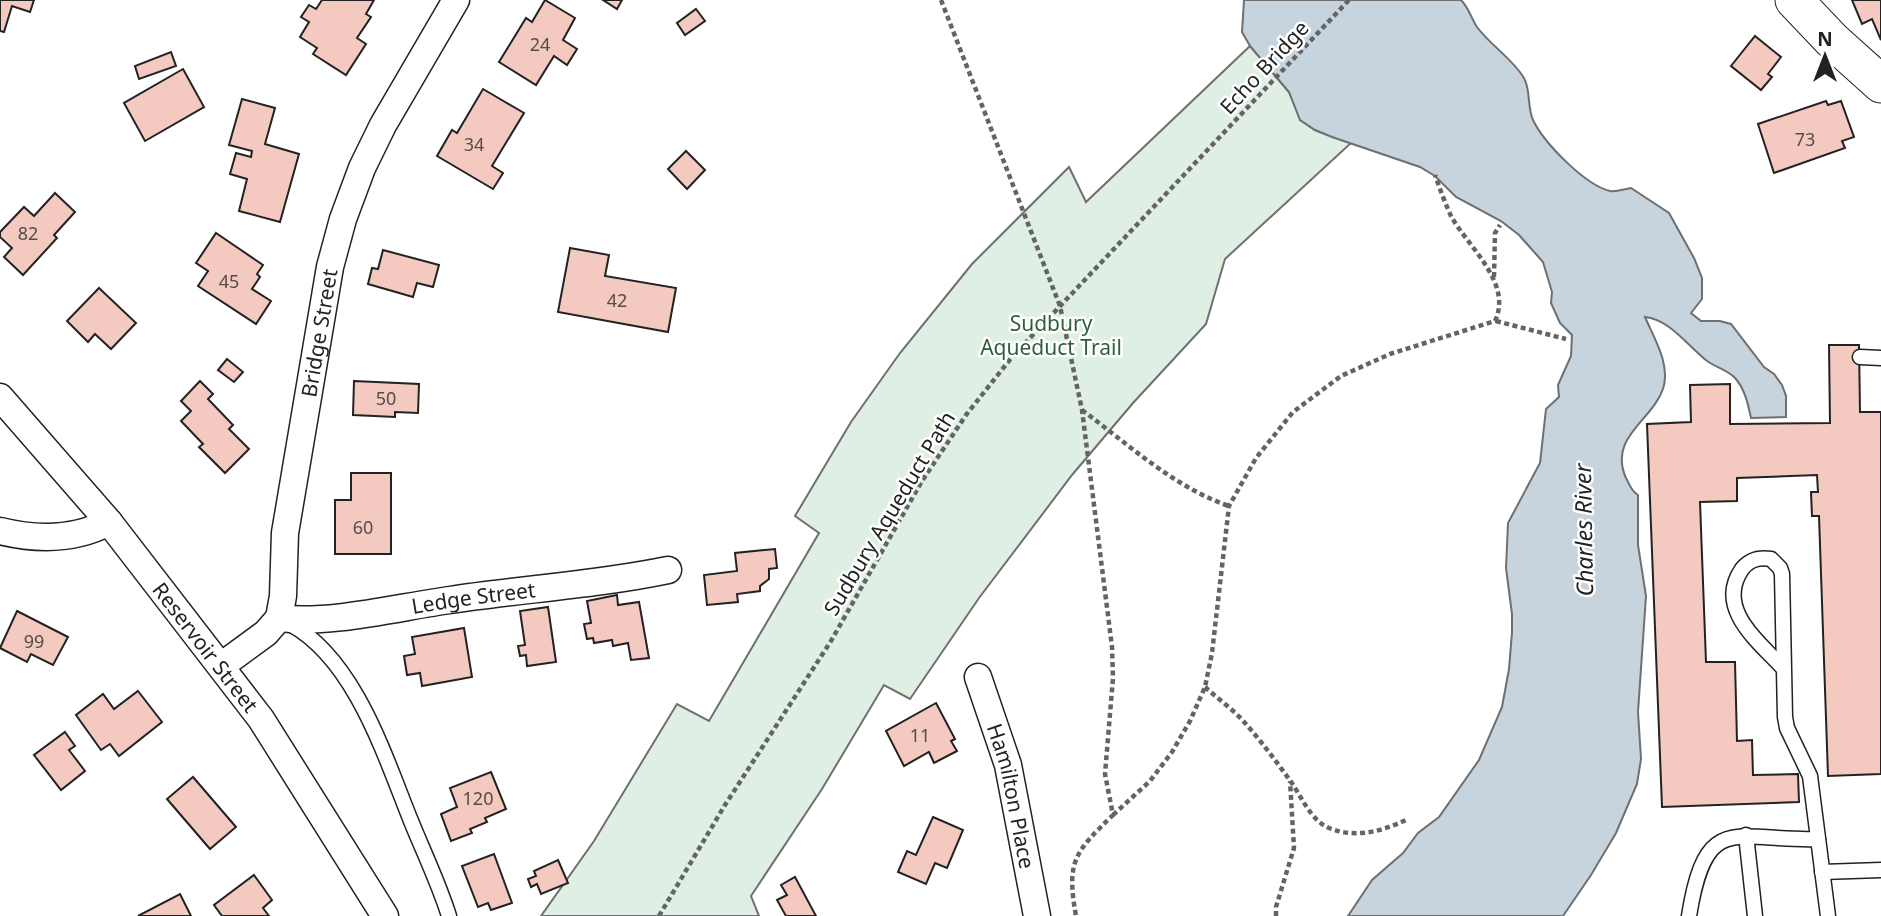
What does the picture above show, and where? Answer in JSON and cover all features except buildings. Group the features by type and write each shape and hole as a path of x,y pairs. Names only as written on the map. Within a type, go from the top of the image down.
{"street":[{"name":"Bridge Street","path":"279,618 284,596 285,533 330,267 343,219 362,168 383,125 456,0"},
{"path":"1794,0 1832,40 1881,84"},
{"name":"Reservoir Street","path":"0,397 109,522 221,666 286,756 385,916"},
{"path":"0,531 26,536 65,537 96,529 109,522"},
{"name":"Ledge Street","path":"279,618 317,620 454,599 624,578 668,569"},
{"path":"221,666 266,633 279,618"},
{"name":"Hamilton Place","path":"978,677 1008,765 1037,916"}],"lane":[{"path":"1860,357 1881,358"},
{"path":"1782,667 1749,632 1734,604 1733,590 1737,579 1745,566 1754,559 1771,559 1782,574 1782,667 1786,722 1808,769 1828,916"},
{"path":"279,618 317,642 337,666 359,700 449,916"},
{"path":"1689,916 1697,880 1707,853 1721,842 1746,835 1818,838"},
{"path":"1746,835 1755,916"},
{"path":"1822,872 1881,870"}],"path":[{"path":"942,0 1060,306 1082,410 1112,647 1113,678 1105,774 1113,815"},
{"name":"Echo Bridge","path":"1195,163 1349,0"},
{"name":"Sudbury Aqueduct Path","path":"659,916 725,805 831,641 944,446 988,386 1195,163"},
{"path":"1435,176 1451,216 1494,278"},
{"path":"1495,321 1501,309 1494,278 1495,233 1500,225"},
{"path":"1076,916 1073,866 1083,844 1150,781 1172,752 1205,687 1212,653 1229,506 1256,458 1293,412 1340,376 1390,354 1495,321 1566,339"},
{"path":"1082,410 1185,487 1229,506"},
{"path":"1205,687 1244,721 1312,814 1326,827 1343,833 1367,833 1390,828 1408,819"},
{"path":"1276,916 1276,907 1294,848 1290,781"}],"green space":[{"name":"Sudbury Aqueduct Trail","path":"1250,46 1289,92 1301,120 1315,130 1351,143 1225,259 1206,324 1133,403 1072,475 979,598 910,699 884,685 822,789 751,896 759,916 541,916 594,841 677,704 709,721 819,533 795,516 851,422 900,353 972,264 1069,167 1086,202"}],"water":[{"name":"Charles River","path":"1244,0 1461,0 1477,27 1514,64 1524,78 1533,120 1556,151 1589,181 1610,191 1631,188 1669,213 1702,278 1702,299 1691,313 1701,321 1731,324 1764,367 1774,374 1786,396 1786,417 1751,418 1744,392 1732,375 1707,361 1670,328 1645,317 1663,361 1665,380 1658,400 1627,440 1622,464 1626,478 1638,495 1638,545 1646,596 1638,712 1641,759 1637,784 1616,833 1563,916 1348,916 1372,880 1403,853 1418,833 1439,817 1479,760 1502,707 1512,632 1506,568 1508,523 1540,463 1546,409 1559,397 1558,385 1571,356 1572,335 1560,323 1551,303 1552,292 1543,262 1519,235 1501,221 1456,197 1435,176 1420,167 1332,137 1300,120 1289,92 1250,46 1242,32"}]}
